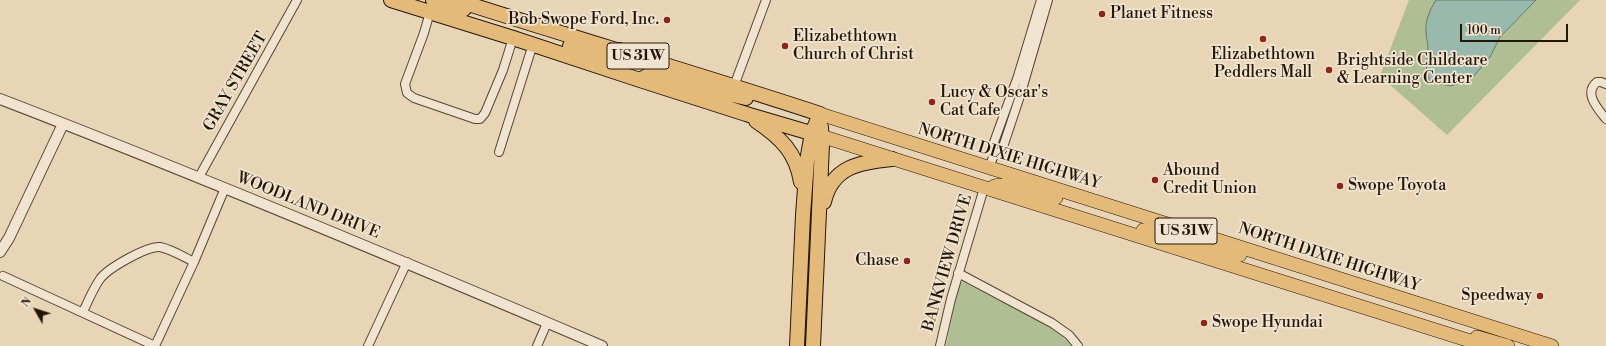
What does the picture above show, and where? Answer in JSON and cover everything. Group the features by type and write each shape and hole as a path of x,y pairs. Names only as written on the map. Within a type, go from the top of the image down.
{"highway":[{"name":"US 31W","path":"392,0 431,6 483,28 746,114 817,135"},
{"name":"NORTH DIXIE HIGHWAY","path":"456,0 820,114"},
{"path":"431,6 534,25"},
{"path":"483,28 508,26 608,58 615,56 619,50"},
{"path":"640,80 650,74 657,74 689,85 742,97 754,99 766,96"},
{"path":"746,114 774,133 790,151 800,173 803,215"},
{"path":"797,346 807,161 817,135 820,114"},
{"path":"813,346 822,145 817,135"},
{"path":"819,226 826,194 837,176 844,171 869,161 894,160"}],"main road":[{"name":"NORTH DIXIE HIGHWAY","path":"820,114 991,163 1087,199 1552,346"},
{"name":"US 31W","path":"817,135 1486,346"},
{"path":"894,160 907,157 950,172 966,174 980,174 991,163"},
{"path":"984,188 998,184 1075,203 1087,199"},
{"path":"1058,211 1066,208 1118,224 1172,236 1183,235 1187,231"},
{"path":"1181,250 1196,246 1257,259 1319,279 1333,277"},
{"path":"1234,267 1240,264 1246,264 1316,285 1326,286 1333,277"},
{"path":"1331,297 1353,292 1440,318 1452,315"},
{"path":"1419,325 1427,323 1508,346"}],"street":[{"name":"GRAY STREET","path":"199,177 297,0"},
{"path":"734,86 766,0"},
{"path":"991,163 993,145 1018,76 1041,0"},
{"path":"991,163 1002,150 1021,93 1048,0"},
{"path":"431,6 424,33 405,84 407,93 414,98 475,119 480,119 486,113 514,38"},
{"path":"499,152 533,44"},
{"path":"1606,84 1597,82 1591,88 1595,105 1606,118"},
{"name":"WOODLAND DRIVE","path":"0,99 226,188 406,262 602,346"},
{"path":"1,250 9,238 63,124"},
{"path":"3,276 155,346 226,188"},
{"name":"BANKVIEW DRIVE","path":"940,346 958,273 984,188"},
{"path":"83,312 100,279 105,273 143,251 162,247 194,262"},
{"path":"368,346 406,262"},
{"path":"958,273 1052,322 1070,335 1078,346"},
{"path":"537,346 547,323"}],"shaded area":[{"path":"1409,0 1580,0 1447,135 1380,76"},
{"path":"1436,0 1536,0 1500,37 1490,57 1473,77 1451,86 1430,82 1427,72 1426,65 1428,48 1426,24 1430,11"},
{"path":"963,282 1049,326 1058,332 1072,346 946,346 959,283"}],"place":[{"name":"Planet Fitness","path":"1102,14"},
{"name":"Bob Swope Ford, Inc.","path":"667,20"},
{"name":"Elizabethtown Peddlers Mall","path":"1263,39"},
{"name":"Elizabethtown Church of Christ","path":"785,46"},
{"name":"Brightside Childcare & Learning Center","path":"1329,70"},
{"name":"Lucy & Oscar's Cat Cafe","path":"932,102"},
{"name":"Abound Credit Union","path":"1155,180"},
{"name":"Swope Toyota","path":"1340,186"},
{"name":"Chase","path":"907,261"},
{"name":"Speedway","path":"1540,296"},
{"name":"Swope Hyundai","path":"1204,323"}]}
